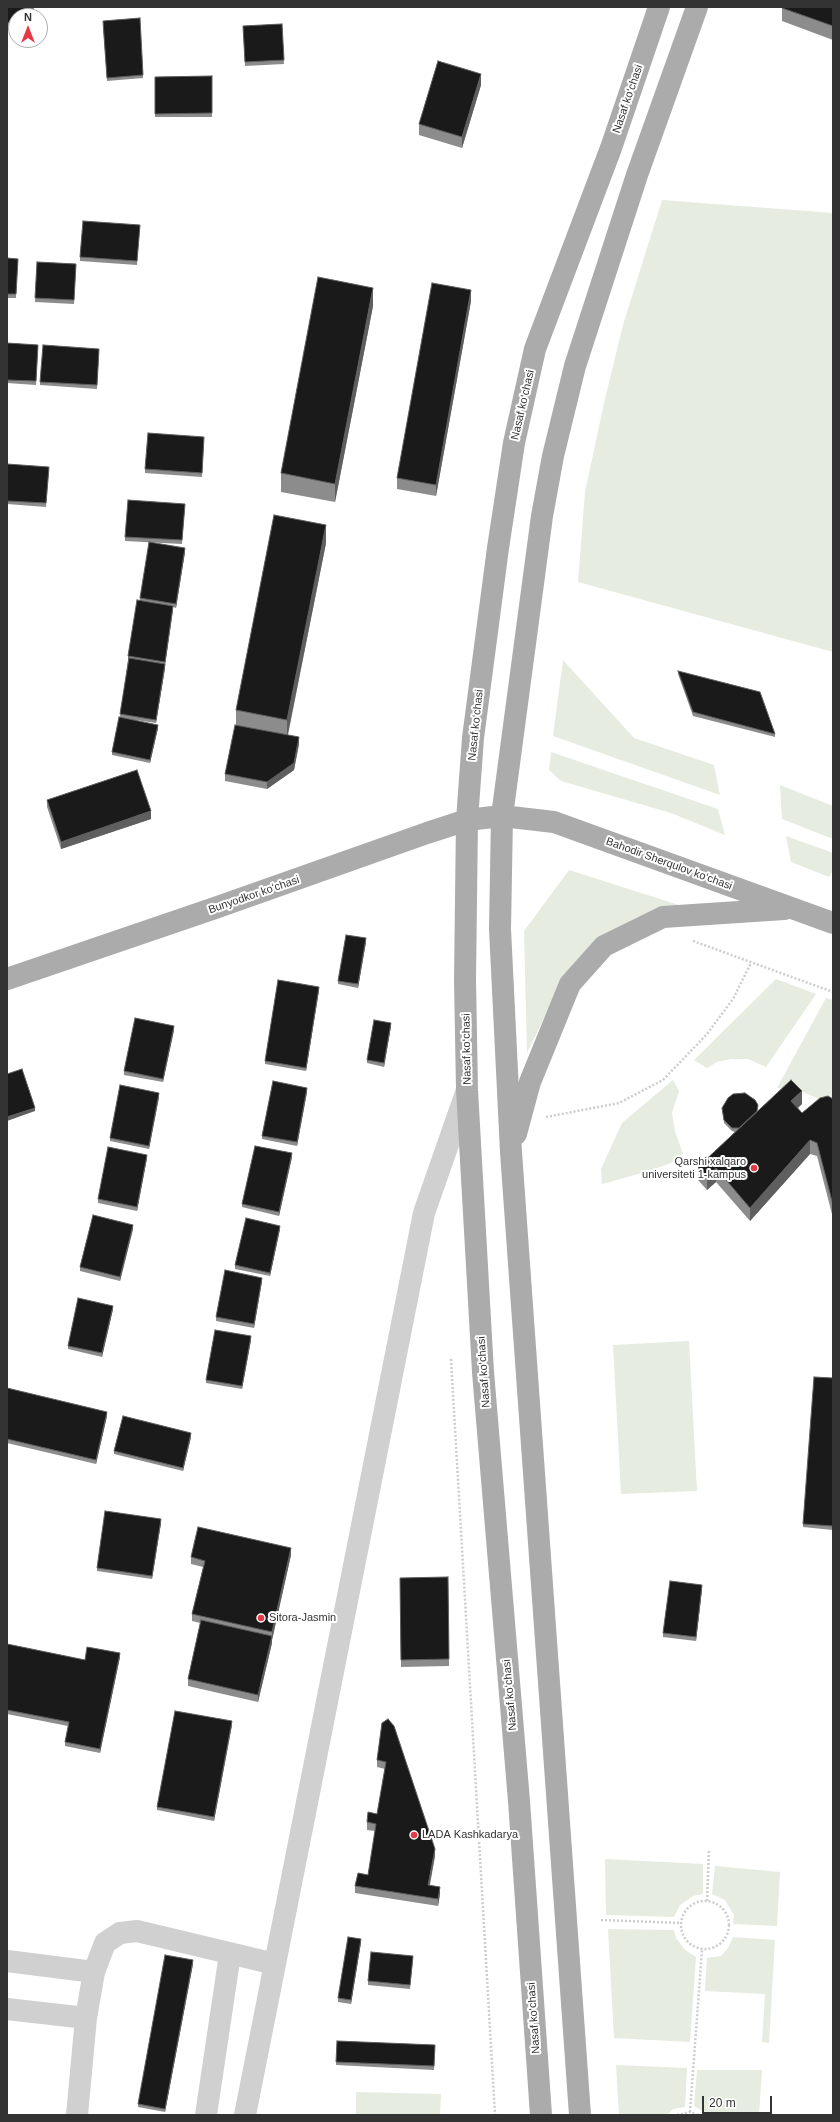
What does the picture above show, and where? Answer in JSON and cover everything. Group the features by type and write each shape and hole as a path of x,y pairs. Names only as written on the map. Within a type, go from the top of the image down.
{"main road":[{"name":"Nasaf ko‘chasi","path":"540,2115 519,1801 484,1372 467,1090 465,980 467,820 474,738 498,548 514,443 535,349 611,148 659,7"},
{"path":"580,2115 511,1152 500,929 502,816 542,516 553,456 575,366 635,182 697,7"},
{"name":"Bunyodkor koʻchasi","path":"7,979 467,820 502,816"},
{"name":"Bahodir Sherqulov ko‘chasi","path":"502,816 554,822 833,924"},
{"path":"511,1152 530,1082 570,984 604,946 663,917 792,908"}],"street":[{"path":"245,2115 424,1213 467,1090"},
{"path":"77,2115 86,2018 94,1972 105,1944 120,1933 137,1932 275,1964"},
{"path":"206,2115 230,1954"},
{"path":"7,1961 94,1972"},
{"path":"7,2009 86,2018"}],"path":[{"path":"693,941 833,992"},
{"path":"546,1117 619,1103 663,1080 707,1034 734,999 751,963"},
{"path":"451,1359 495,2115"},
{"path":"707,1901 709,1849"},
{"path":"707,1901 714,1902 726,1913 729,1928 727,1935 717,1946 702,1950 687,1942 682,1935 681,1923 685,1911 691,1905 707,1901"},
{"path":"601,1920 681,1923"},
{"path":"690,2112 702,1950"},
{"path":"677,2115 690,2112 699,2115"}],"shaded area":[{"path":"662,200 833,213 833,652 578,582 585,492 604,403 623,325"},
{"path":"563,660 634,738 714,765 720,795 553,736"},
{"path":"551,752 718,809 725,835 671,813 561,781 549,770"},
{"path":"780,785 833,806 833,839 782,819"},
{"path":"786,836 833,853 833,870 829,877 791,862"},
{"path":"569,870 682,906 636,918 601,939 563,979 527,1053 524,931"},
{"path":"776,979 816,994 766,1067 748,1059 731,1059 717,1062 707,1068 694,1060"},
{"path":"826,998 833,1000 833,1105 798,1090 777,1088"},
{"path":"673,1080 679,1091 672,1113 675,1131 683,1154 671,1163 649,1171 602,1184 601,1169 622,1123"},
{"path":"689,1341 697,1491 621,1494 613,1345"},
{"path":"605,1859 703,1864 703,1894 693,1896 680,1905 674,1917 606,1915"},
{"path":"715,1866 780,1872 777,1926 733,1924 734,1915 725,1900 712,1894"},
{"path":"608,1929 674,1930 676,1938 685,1950 696,1957 690,2042 614,2038"},
{"path":"733,1937 775,1940 769,2043 762,2042 765,1994 705,1991 707,1958 721,1956 728,1948"},
{"path":"616,2065 687,2068 685,2107 673,2109 667,2115 619,2115"},
{"path":"697,2070 762,2070 759,2115 709,2115 694,2106"},
{"path":"356,2092 441,2094 440,2115 356,2115"}],"building":[{"path":"7,7 33,7 8,8 7,22"},
{"path":"833,7 833,26 782,8"},
{"path":"140,18 143,75 107,78 103,21"},
{"path":"282,24 284,60 245,62 243,26"},
{"path":"438,61 481,74 462,137 419,124"},
{"path":"212,76 212,113 155,114 155,77"},
{"path":"83,221 140,225 137,261 80,257"},
{"path":"7,258 18,259 16,294 7,294"},
{"path":"37,262 76,264 74,300 35,298"},
{"path":"318,277 373,288 335,484 281,473"},
{"path":"432,283 471,290 436,485 397,478"},
{"path":"7,343 38,345 36,381 7,380"},
{"path":"43,345 99,349 97,385 40,382"},
{"path":"148,433 204,437 202,473 145,469"},
{"path":"7,464 49,467 46,503 7,501"},
{"path":"128,500 185,504 182,540 125,537"},
{"path":"274,515 326,525 287,720 236,710"},
{"path":"149,542 185,548 176,604 140,598"},
{"path":"137,600 173,606 165,662 128,656"},
{"path":"129,658 165,664 156,720 120,714"},
{"path":"678,671 760,692 775,734 693,712"},
{"path":"119,717 158,725 150,760 112,752"},
{"path":"235,725 299,737 294,763 267,782 225,774"},
{"path":"137,770 151,811 61,842 47,800"},
{"path":"346,935 366,938 358,984 338,981"},
{"path":"278,980 319,987 306,1068 265,1061"},
{"path":"135,1018 174,1026 163,1079 124,1071"},
{"path":"374,1020 391,1023 384,1063 367,1060"},
{"path":"22,1069 35,1108 7,1117 7,1074"},
{"name":"Qarshi xalqaro universiteti 1-kampus","path":"791,1080 802,1091 791,1101 802,1113 820,1098 828,1096 833,1099 833,1205 817,1143 810,1140 750,1208 716,1168 707,1176 698,1167"},
{"path":"273,1081 307,1088 297,1142 262,1136"},
{"path":"120,1085 159,1093 149,1146 110,1138"},
{"path":"745,1093 755,1100 758,1105 757,1111 739,1128 732,1128 724,1120 722,1108 728,1098 733,1094"},
{"path":"255,1146 292,1153 279,1212 242,1204"},
{"path":"108,1147 147,1155 137,1207 98,1199"},
{"path":"93,1215 133,1225 120,1277 80,1267"},
{"path":"246,1218 280,1226 270,1273 235,1265"},
{"path":"225,1270 262,1278 254,1324 216,1317"},
{"path":"78,1298 113,1306 102,1353 68,1346"},
{"path":"215,1330 251,1336 242,1386 206,1380"},
{"path":"814,1377 833,1378 833,1526 803,1524"},
{"path":"7,1388 107,1412 96,1460 7,1439"},
{"path":"123,1416 191,1433 183,1468 114,1451"},
{"path":"105,1511 161,1519 152,1576 97,1568"},
{"path":"198,1527 291,1548 272,1632 192,1614 205,1561 191,1557"},
{"path":"448,1577 449,1659 401,1660 400,1578"},
{"path":"670,1581 702,1585 696,1637 663,1633"},
{"path":"201,1620 272,1636 258,1695 188,1679"},
{"path":"7,1644 85,1660 87,1647 120,1653 100,1749 65,1742 69,1722 7,1710"},
{"path":"175,1711 232,1721 214,1817 157,1807"},
{"path":"388,1719 394,1726 435,1849 428,1885 440,1887 438,1899 355,1886 358,1873 368,1875 376,1824 367,1822 368,1812 377,1814 386,1762 377,1760 382,1723"},
{"path":"348,1937 361,1939 351,2000 338,1998"},
{"path":"371,1952 413,1956 410,1985 368,1981"},
{"path":"165,1955 193,1960 165,2109 138,2104"},
{"path":"337,2041 435,2045 434,2066 336,2062"}],"place":[{"name":"Qarshi xalqaro universiteti 1-kampus","path":"754,1168"},
{"name":"Sitora-Jasmin","path":"261,1618"},
{"name":"LADA Kashkadarya","path":"414,1835"}]}
